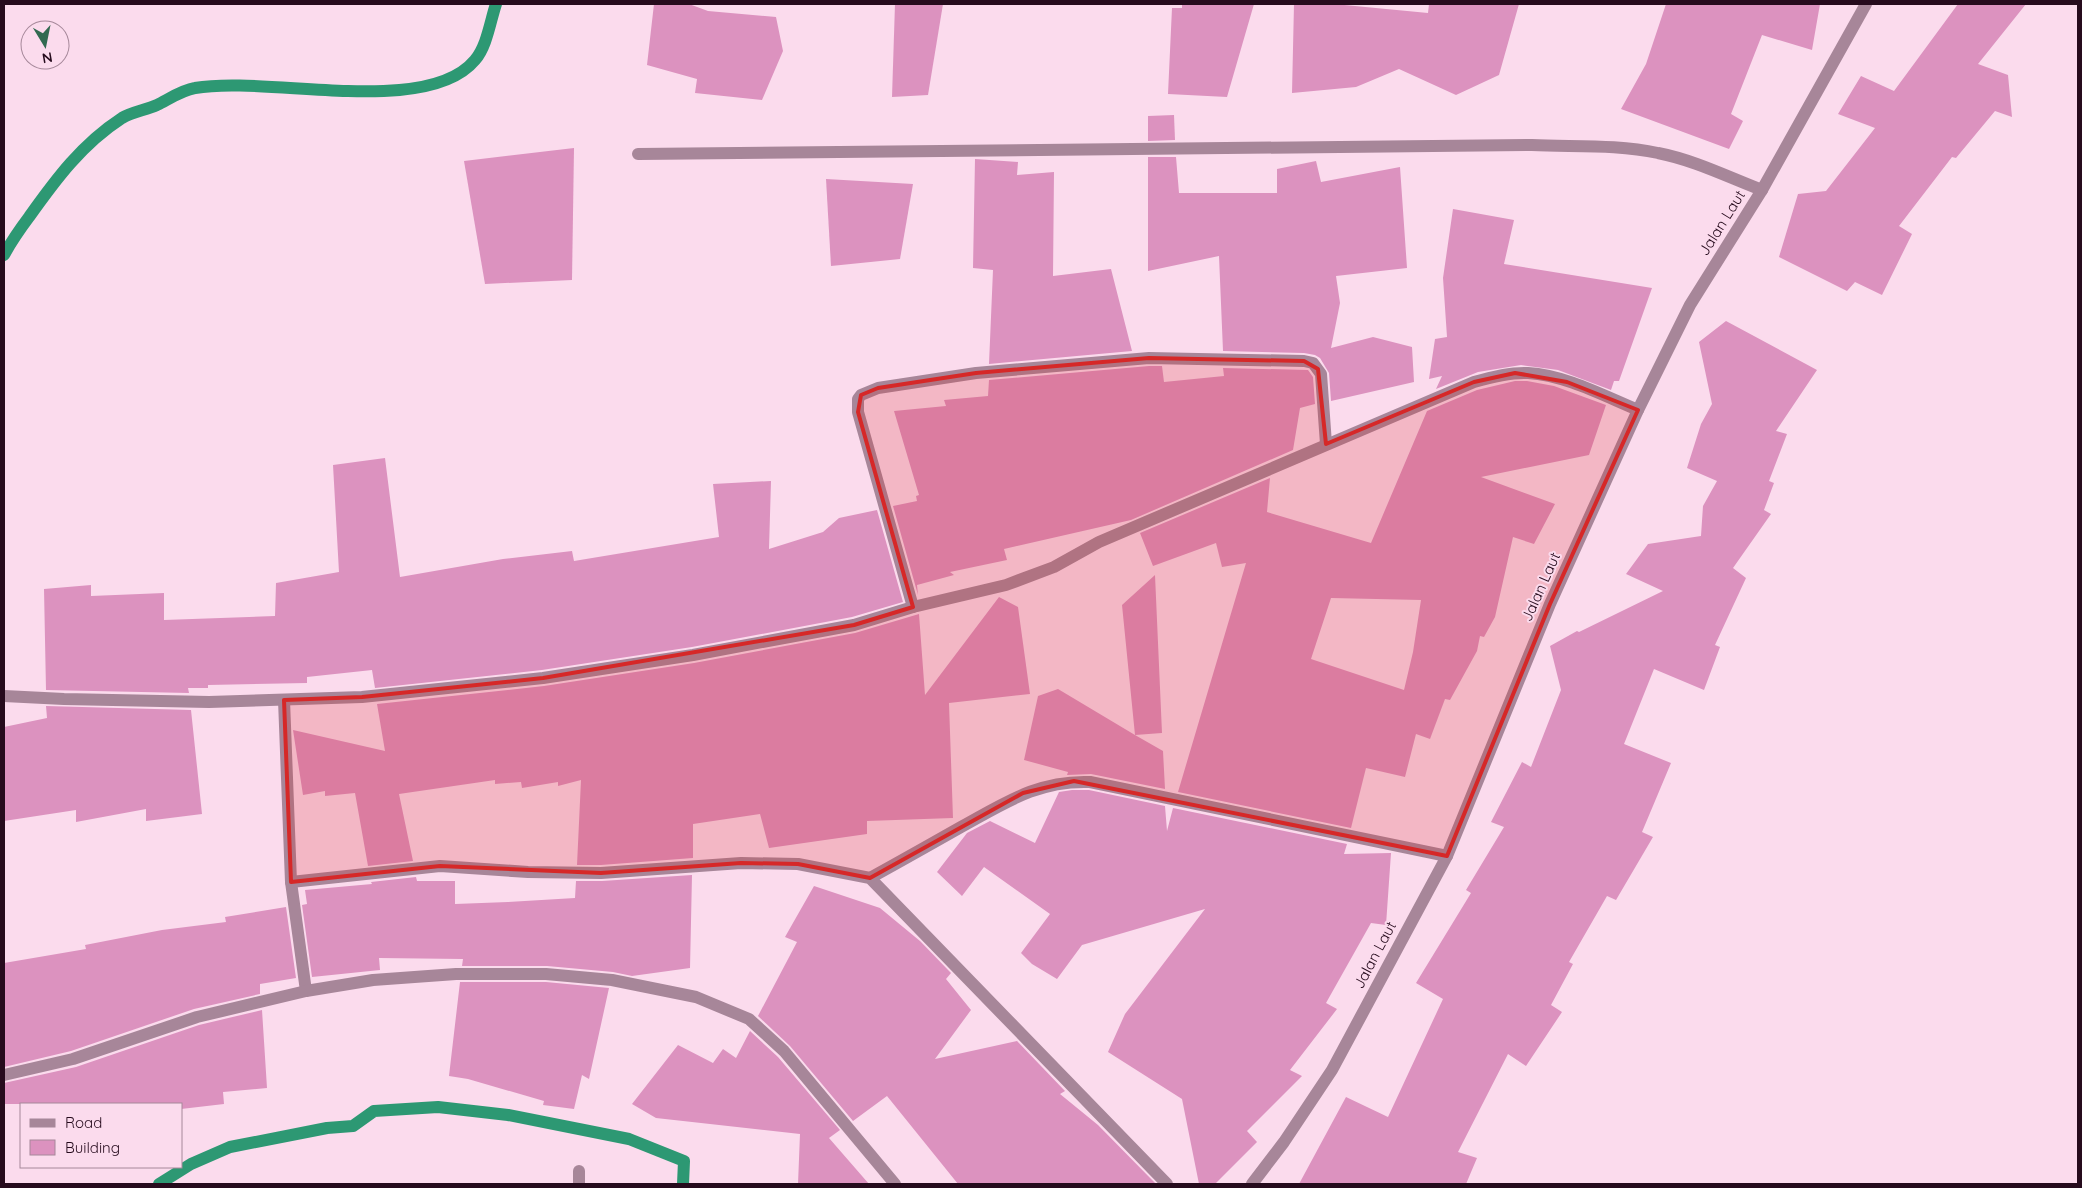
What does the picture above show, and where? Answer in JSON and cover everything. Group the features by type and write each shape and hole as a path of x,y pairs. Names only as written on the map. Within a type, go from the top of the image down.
{"street":[{"name":"Jalan Laut","path":"1252,1184 1284,1142 1332,1070 1447,856 1550,604 1638,410 1690,305 1762,190 1866,4"},
{"path":"638,154 1532,145 1657,153 1679,159 1762,190"},
{"path":"913,607 858,412 858,399 861,395 878,388 976,373 1149,358 1304,361 1313,363 1321,374 1326,444"},
{"path":"4,696 190,701 362,697 543,678 693,655 854,625 913,607 1006,585 1054,567 1099,542 1474,382 1516,373 1529,373 1568,382 1638,410"},
{"path":"284,700 291,882 306,991"},
{"path":"870,878 1023,793 1056,783 1074,781 1090,782 1447,856"},
{"path":"291,882 440,866 528,872 600,873 741,863 798,864 870,878 1167,1184"},
{"path":"4,1075 73,1059 197,1018 306,991 373,980 456,974 546,974 612,980 696,997 749,1019 784,1050 895,1184"}],"highlighted area":[{"path":"1149,358 1304,361 1318,369 1326,444 1474,382 1515,373 1567,382 1638,410 1550,604 1447,856 1074,781 1023,793 870,878 798,864 741,863 601,873 440,866 291,882 284,700 362,697 543,678 854,625 913,607 858,412 861,395 878,388 976,373"}],"building":[{"path":"654,4 689,4 708,11 776,17 783,51 762,100 695,93 697,79 647,65"},
{"path":"895,4 943,4 928,95 892,97"},
{"path":"1182,4 1254,4 1227,97 1168,94 1172,8 1182,8"},
{"path":"1294,4 1334,4 1428,13 1429,4 1519,4 1499,75 1456,95 1399,69 1356,87 1292,93"},
{"path":"1666,4 1820,4 1812,50 1762,35 1731,114 1743,121 1729,149 1621,109 1646,64"},
{"path":"1958,4 2026,4 1978,64 2008,75 2012,117 1995,111 1956,158 1952,157 1899,226 1912,234 1882,295 1855,282 1847,291 1779,257 1798,194 1826,191 1875,128 1838,114 1861,76 1894,91"},
{"path":"1174,115 1175,140 1148,141 1148,116"},
{"path":"574,148 572,280 485,284 464,161"},
{"path":"1148,157 1176,157 1179,193 1277,193 1277,169 1316,161 1321,182 1400,167 1407,268 1336,276 1340,303 1331,348 1373,337 1412,347 1414,382 1331,401 1329,373 1320,358 1315,355 1304,353 1223,351 1219,256 1148,271"},
{"path":"975,159 1018,162 1017,175 1054,172 1053,276 1111,269 1132,351 989,364 993,270 973,268"},
{"path":"826,179 913,184 900,259 831,266"},
{"path":"1453,209 1514,220 1504,264 1652,288 1619,381 1614,381 1611,390 1558,370 1521,365 1478,372 1436,389 1442,376 1429,379 1435,339 1447,337 1443,278"},
{"path":"1726,321 1817,370 1776,431 1787,434 1769,481 1774,483 1764,510 1771,514 1733,568 1746,578 1715,645 1720,647 1704,690 1654,669 1624,744 1671,763 1642,832 1653,837 1616,900 1607,896 1569,962 1573,964 1551,1005 1562,1012 1526,1066 1508,1054 1458,1152 1477,1158 1466,1184 1299,1184 1346,1097 1388,1117 1443,999 1416,983 1471,893 1466,890 1504,827 1491,822 1522,762 1531,767 1561,690 1550,646 1577,631 1579,632 1663,591 1626,574 1648,544 1701,536 1703,506 1717,481 1687,468 1701,424 1712,404 1699,342"},
{"path":"1162,366 1164,382 1224,376 1223,368 1308,370 1313,377 1315,404 1300,408 1293,450 1131,520 1004,549 1007,560 950,572 954,575 917,585 918,595 893,506 917,501 916,496 919,495 894,411 946,406 944,400 988,396 989,380"},
{"path":"1515,381 1527,381 1554,386 1606,405 1589,455 1481,477 1555,504 1534,544 1513,537 1495,617 1484,637 1480,636 1477,651 1450,700 1445,699 1430,739 1416,734 1405,777 1366,768 1351,828 1178,792 1246,563 1222,567 1216,543 1153,566 1140,533 1270,478 1267,512 1371,543 1427,411 1477,390","holes":["1331,598 1421,600 1413,652 1404,690 1311,659"]},
{"path":"385,458 400,577 503,559 572,551 574,561 719,537 713,484 771,481 769,549 823,532 839,518 877,510 903,602 852,617 692,647 542,670 375,688 372,670 307,677 307,683 208,685 208,688 188,688 189,693 46,690 44,589 91,585 91,596 164,593 164,620 275,616 276,583 339,572 333,465"},
{"path":"1155,575 1162,733 1135,735 1122,605"},
{"path":"999,597 1018,607 1030,694 949,703 953,818 867,821 867,834 769,848 760,814 693,824 693,858 577,865 581,780 558,786 558,782 522,788 521,782 495,784 495,780 399,794 413,861 368,866 355,793 325,796 325,791 303,795 293,730 385,751 377,704 544,686 694,663 855,633 919,614 925,695"},
{"path":"1058,689 1163,751 1165,789 1091,774 1067,775 1068,772 1024,760 1038,696"},
{"path":"46,706 191,710 202,814 146,821 146,809 76,822 76,810 4,821 4,727 47,718"},
{"path":"1089,790 1165,806 1167,831 1173,808 1347,844 1344,854 1391,853 1386,925 1371,923 1326,1003 1337,1009 1290,1070 1302,1076 1247,1131 1257,1142 1215,1184 1199,1184 1182,1099 1108,1052 1125,1014 1205,909 1082,945 1057,979 1032,964 1021,953 1050,914 984,867 962,896 937,872 967,833 990,821 1035,843 1059,792"},
{"path":"692,875 690,968 632,976 613,972 547,966 462,966 463,959 379,958 380,970 312,977 302,905 307,904 305,890 372,884 371,882 416,877 417,881 455,881 455,904 508,902 575,898 576,881"},
{"path":"814,886 880,908 920,941 951,973 946,979 971,1010 935,1059 1017,1041 1065,1091 1060,1094 1098,1125 1156,1184 958,1184 887,1096 853,1121 790,1046 758,1016 797,942 785,937"},
{"path":"286,907 296,978 260,984 260,994 194,1009 71,1051 4,1067 4,963 86,949 85,945 162,930 226,922 225,917"},
{"path":"460,982 546,982 609,988 589,1079 582,1075 574,1109 543,1105 544,1101 468,1079 449,1076"},
{"path":"262,1010 267,1088 223,1092 224,1104 182,1109 182,1103 4,1104 4,1083 76,1067 199,1025"},
{"path":"750,1031 778,1057 840,1130 829,1138 869,1184 798,1184 800,1134 656,1118 632,1104 678,1045 713,1063 723,1049 736,1058"}],"waterway":[{"path":"4,255 39,203 71,163 94,139 122,118 153,107 180,93 195,88 226,85 344,91 384,91 421,87 452,77 475,60 485,41 496,4"},
{"path":"159,1184 191,1164 230,1147 327,1128 353,1126 374,1111 438,1107 508,1115 629,1139 684,1161 683,1184"}]}
